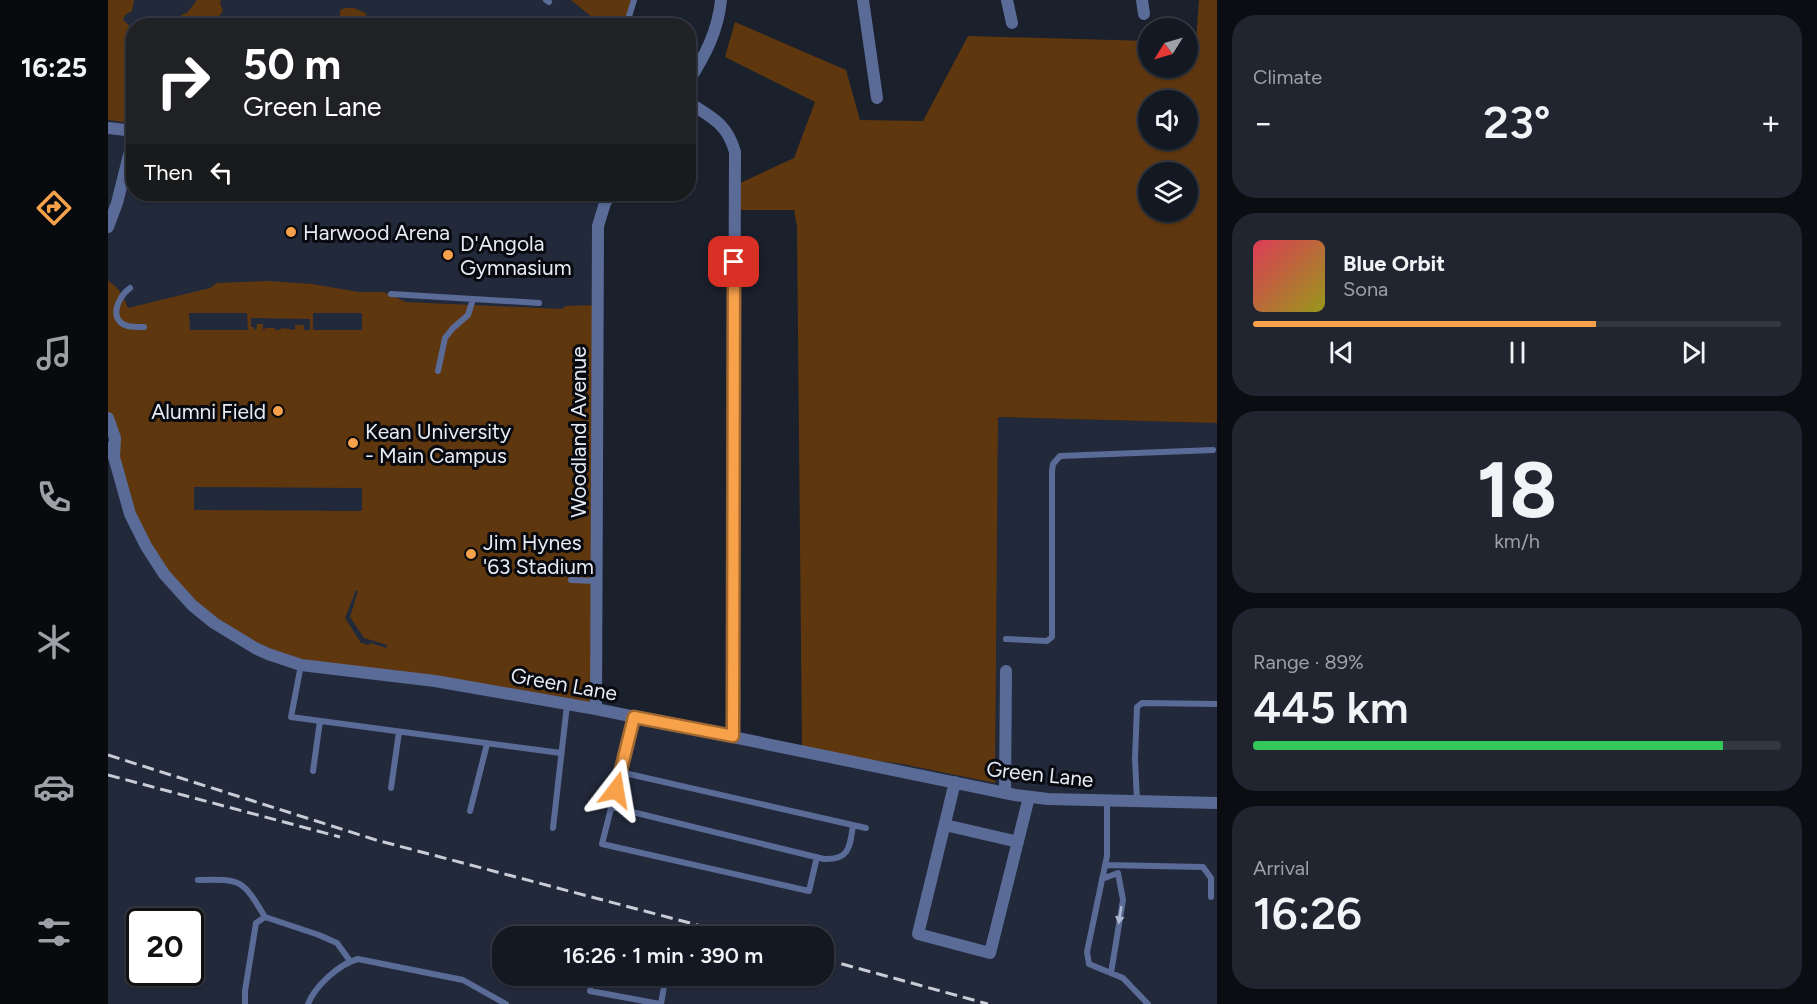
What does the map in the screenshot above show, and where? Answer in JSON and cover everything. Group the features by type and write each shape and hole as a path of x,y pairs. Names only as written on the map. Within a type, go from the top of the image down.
{"street":[{"path":"696,70 703,60 714,33 721,0"},
{"path":"863,0 877,98"},
{"path":"1007,0 1012,23"},
{"path":"1142,0 1144,14"},
{"path":"696,107 722,125 731,136 735,152 733,736"},
{"path":"108,128 126,131"},
{"path":"108,227 126,165"},
{"name":"Woodland Avenue","path":"596,709 598,226 606,201"},
{"name":"Green Lane","path":"108,418 115,438 111,453 130,514 153,558 174,586 192,605 233,635 262,651 302,665 435,681 596,709 1029,797 1217,803"},
{"path":"1005,793 1006,671"},
{"path":"955,783 918,934 990,953 1029,797"},
{"path":"945,825 1018,842"}],"lane":[{"path":"628,18 634,0"},
{"path":"130,288 117,300 115,315 127,326 144,327"},
{"path":"391,294 539,303"},
{"path":"438,371 445,338 468,315 473,299"},
{"path":"1006,639 1047,641 1052,637 1052,471 1053,464 1060,456 1213,450"},
{"path":"572,580 596,580"},
{"path":"302,665 291,717 561,753"},
{"path":"1137,801 1135,759 1137,707 1142,703 1217,704"},
{"path":"553,828 567,705"},
{"path":"634,717 602,844 809,891 817,857"},
{"path":"313,771 320,721"},
{"path":"391,789 399,732"},
{"path":"470,811 487,744"},
{"path":"620,772 866,828"},
{"path":"1107,801 1105,865 1087,952 1089,964 1123,978 1148,1004"},
{"path":"612,807 835,860 843,855 850,846 854,825"},
{"path":"1105,865 1203,867 1212,878 1211,897"},
{"path":"1102,879 1118,873 1123,900 1111,973"},
{"path":"198,880 230,880 247,888 265,917 319,934 337,943 350,962"},
{"path":"245,1004 244,991 256,923 265,917"},
{"path":"308,1004 323,983 350,962 358,959 463,980 507,1004"},
{"path":"591,986 590,991 660,1004 664,986"}],"shaded area":[{"path":"108,0 634,0 628,18 126,18 126,201 608,201 601,214 596,709 995,783 998,417 1217,423 1217,1004 108,1004"},
{"path":"108,0 134,0 132,11 125,15 123,20 126,23 126,122 108,120"},
{"path":"197,0 221,0 223,11 217,18 180,18 187,13"},
{"path":"571,0 634,0 628,18 593,18"},
{"path":"1199,0 1217,0 1217,423 998,417 995,783 902,764 802,751 797,227 794,210 739,210 740,183 794,158 815,102 725,57 735,22 846,70 860,120 923,121 968,36 1138,41 1138,78 1198,78"},
{"path":"354,8 366,13 366,18 340,18 340,10"},
{"path":"108,281 120,292 128,308 210,288 217,283 268,281 312,284 359,292 384,292 406,302 562,309 566,306 598,305 596,709 282,659 192,605 136,528 108,418","holes":["189,313 247,313 248,330 190,330","313,313 362,313 362,330 313,330","251,318 310,319 310,330 304,330 304,325 295,325 295,330 281,328 280,330 275,330 275,328 263,330 263,324 257,324 256,330 251,327","194,487 362,488 362,511 194,510","356,590 358,591 350,617 364,638 387,645 387,648 361,643 345,618"]}],"railway":[{"path":"108,755 376,840 701,926"},
{"path":"108,775 340,837"},
{"path":"834,962 988,1004"}],"place":[{"name":"Harwood Arena","path":"291,232"},
{"name":"D'Angola Gymnasium","path":"448,255"},
{"name":"Alumni Field","path":"278,411"},
{"name":"Kean University - Main Campus","path":"353,443"},
{"name":"Jim Hynes '63 Stadium","path":"471,554"}],"route":[{"path":"616,790 634,717 733,736 734,262"}]}
